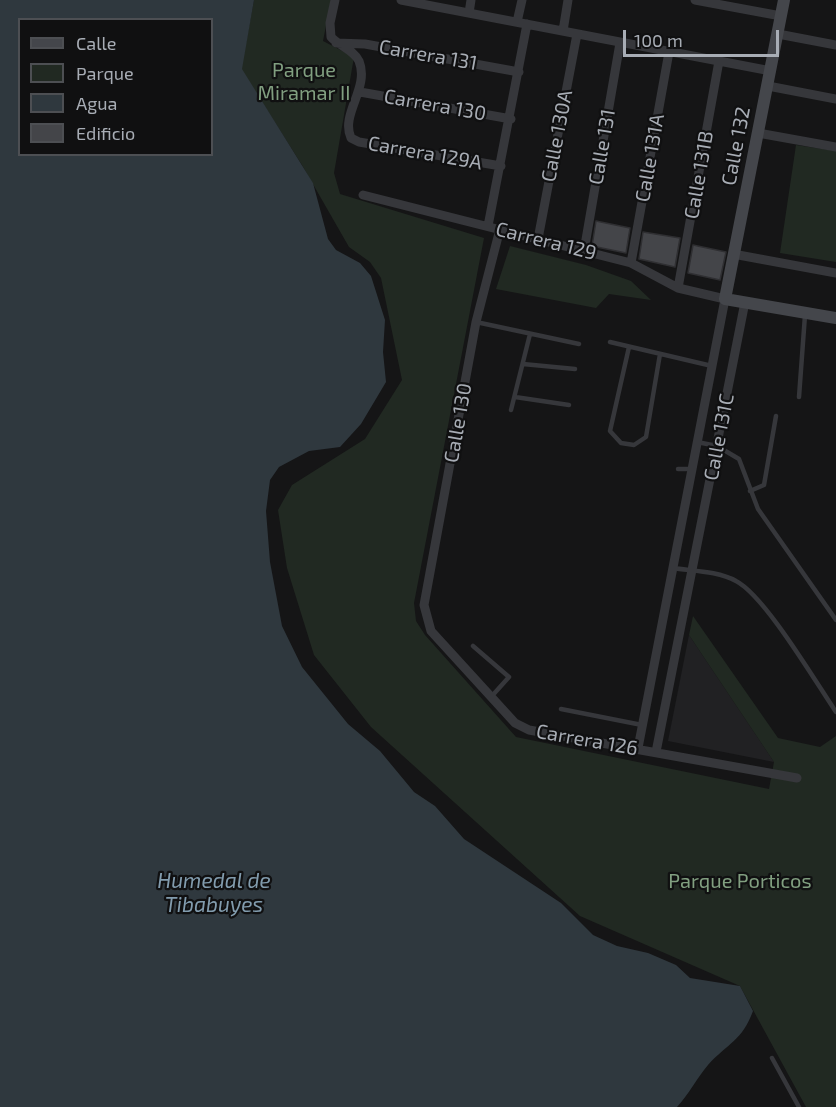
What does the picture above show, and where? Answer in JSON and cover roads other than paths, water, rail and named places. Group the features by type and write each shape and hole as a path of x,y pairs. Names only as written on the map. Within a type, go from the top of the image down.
{"street":[{"path":"335,0 330,29 336,43 358,60 362,72 360,92"},
{"path":"401,0 422,2 620,43 771,71"},
{"path":"469,13 471,0"},
{"path":"488,226 519,72 522,0"},
{"path":"563,31 568,0"},
{"path":"695,0 781,16"},
{"name":"Calle 132","path":"724,298 784,0"},
{"name":"Calle 130A","path":"538,239 577,34"},
{"path":"778,34 836,45"},
{"name":"Carrera 131","path":"336,43 365,44 519,72"},
{"name":"Calle 131","path":"584,251 620,43"},
{"name":"Calle 131A","path":"631,263 669,52"},
{"name":"Calle 131B","path":"678,288 719,61"},
{"path":"768,86 836,99"},
{"name":"Carrera 130","path":"360,92 510,119"},
{"name":"Carrera 129A","path":"360,92 350,119 351,138 359,142 501,166"},
{"path":"758,133 836,147"},
{"name":"Carrera 129","path":"363,195 631,263 678,288 724,298"},
{"name":"Calle 130","path":"426,618 424,606 476,322 500,229"},
{"path":"734,254 836,273"},
{"path":"724,298 836,318"},
{"name":"Calle 131C","path":"638,748 724,298"},
{"name":"Calle 131C","path":"656,752 745,302"},
{"name":"Carrera 126","path":"426,618 431,631 491,697 515,723 529,730 797,778"}],"lane":[{"path":"799,397 805,313"},
{"path":"476,322 579,344"},
{"path":"511,410 530,334"},
{"path":"610,342 712,366"},
{"path":"629,347 610,431 621,442 634,445 645,436 660,354"},
{"path":"523,364 576,369"},
{"path":"515,397 569,405"},
{"path":"750,491 764,485 776,416"},
{"path":"697,442 717,446 739,459 758,509 836,620"},
{"path":"678,469 692,469"},
{"path":"673,568 735,580 751,593 769,614 836,712"},
{"path":"473,646 508,677 491,697"},
{"path":"561,709 642,726"},
{"path":"772,1058 800,1107"}],"water":[{"name":"Humedal de Tibabuyes","path":"0,0 254,0 242,69 313,183 328,239 336,250 360,263 371,276 385,320 383,352 386,382 361,424 340,447 309,451 279,467 270,480 266,511 270,562 282,626 302,667 348,724 380,751 414,792 435,806 464,839 561,903 593,935 617,946 648,953 676,965 690,978 740,986 753,1011 749,1021 739,1035 708,1065 677,1107 0,1107"}],"park label":[{"name":"Parque Miramar II","path":"304,82"},
{"name":"Parque Porticos","path":"740,881"}]}
